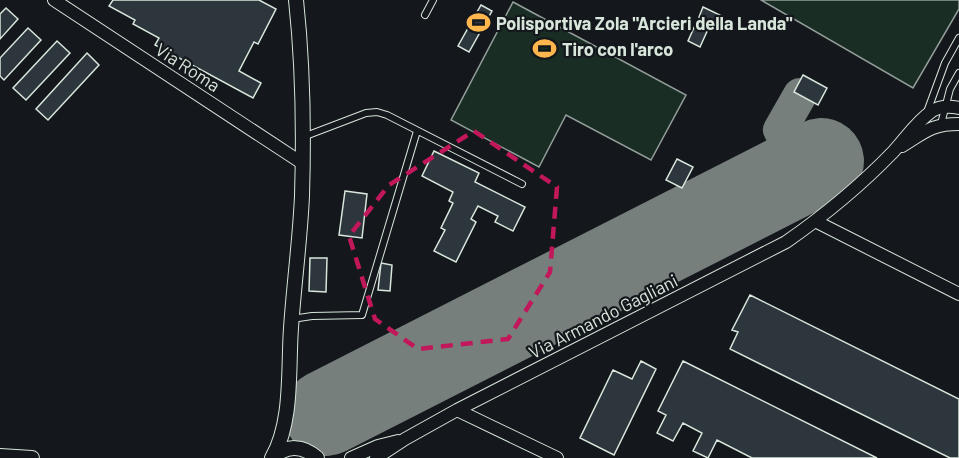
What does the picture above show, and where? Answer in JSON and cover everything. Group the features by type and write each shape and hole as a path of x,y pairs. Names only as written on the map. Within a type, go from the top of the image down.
{"street":[{"name":"Via Roma","path":"54,0 302,164"},
{"path":"272,457 284,428 287,410 302,164 300,50 296,0"},
{"name":"Via Armando Gagliani","path":"893,152 917,123 934,110 953,107"},
{"name":"Via Armando Gagliani","path":"376,458 457,410 786,242 815,221 893,152 928,129 941,124 959,124"},
{"path":"815,221 959,294"},
{"path":"287,410 290,434 299,448 318,457"},
{"path":"457,410 557,458"},
{"name":"Via Armando Gagliani","path":"351,458 378,446 405,439"},
{"path":"272,457 282,450 299,448"},
{"path":"0,456 32,458"}],"lane":[{"path":"425,15 433,0"},
{"name":"Via Armando Gagliani","path":"925,117 945,63 959,38"},
{"path":"941,124 953,107 950,88 959,73"},
{"path":"303,137 366,113 377,112 522,184"},
{"path":"292,319 312,316 362,315 417,131"}],"highlighted area":[{"path":"474,131 557,187 550,272 508,339 418,349 375,319 349,236 389,185"}],"green space":[{"path":"761,0 959,0 959,9 913,88"},
{"name":"Tiro con l'arco","path":"513,2 686,95 651,160 566,115 539,167 451,120"}],"building":[{"path":"113,0 259,0 276,9 258,44 254,42 239,71 261,83 253,98 155,45 159,38 133,24 135,20 109,6"},
{"name":"Polisportiva Zola \"Arcieri della Landa\"","path":"481,5 492,11 469,52 458,46"},
{"path":"703,7 722,16 718,25 699,17"},
{"path":"6,8 18,19 0,39 0,14"},
{"path":"697,21 709,27 700,47 688,41"},
{"path":"28,28 41,40 4,80 0,76 0,58"},
{"path":"57,41 70,53 26,100 13,88"},
{"path":"87,53 99,65 48,120 36,109"},
{"path":"803,75 827,88 818,105 794,92"},
{"path":"434,151 479,173 475,182 525,207 513,231 495,222 498,216 478,206 471,219 476,222 456,262 434,251 445,230 441,228 453,203 449,201 453,192 422,176"},
{"path":"677,159 693,167 682,188 666,180"},
{"path":"345,191 367,194 362,238 339,235"},
{"path":"310,258 327,258 326,292 309,291"},
{"path":"381,263 392,265 390,291 378,290"},
{"path":"750,295 959,399 959,458 950,458 730,349 738,332 732,330"},
{"path":"641,361 656,369 614,455 580,438 613,370 632,379"},
{"path":"683,361 877,458 752,458 717,440 708,458 693,451 702,433 683,423 673,441 657,433 666,415 658,411"}],"taxiway":[{"path":"800,95 780,130 805,170"}],"runway":[{"path":"326,413 821,161"}],"place":[{"name":"Polisportiva Zola \"Arcieri della Landa\"","path":"478,23"},
{"name":"Tiro con l'arco","path":"544,49"}]}
